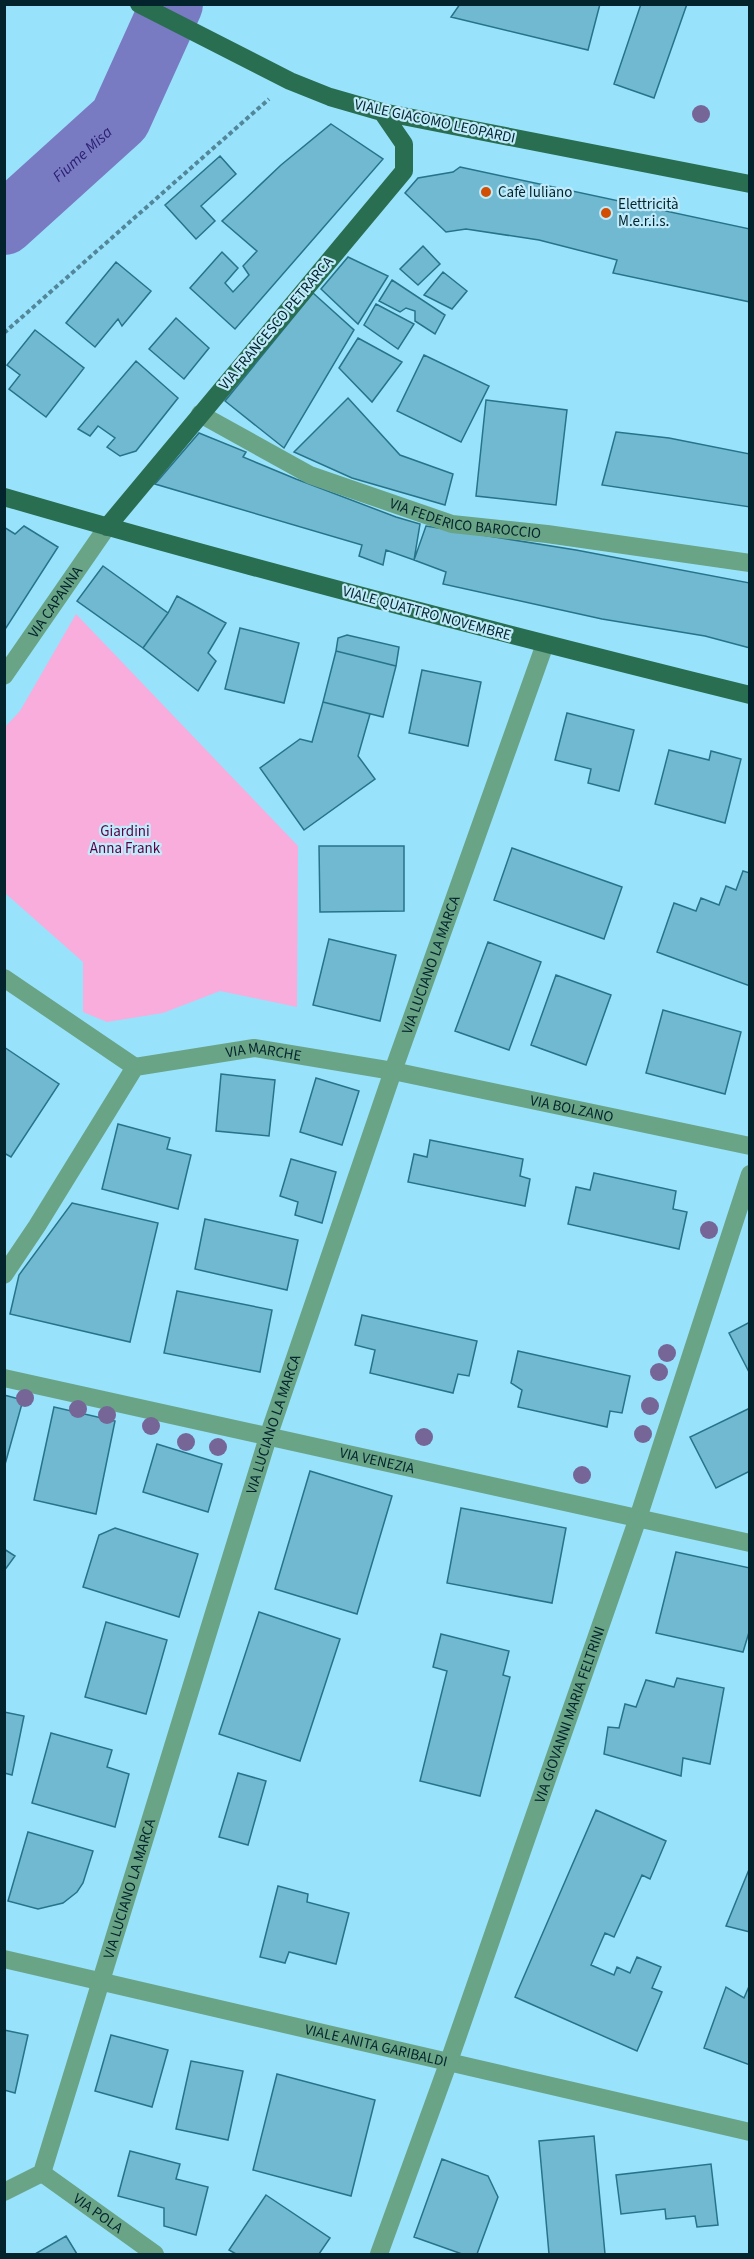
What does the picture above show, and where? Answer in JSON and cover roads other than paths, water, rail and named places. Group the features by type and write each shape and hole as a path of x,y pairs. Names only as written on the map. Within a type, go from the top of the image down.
{"main road":[{"name":"VIALE GIACOMO LEOPARDI","path":"139,4 290,81 330,98 382,112 750,184"},
{"name":"VIA FRANCESCO PETRARCA","path":"106,527 404,171 404,144 382,112"},
{"name":"VIALE QUATTRO NOVEMBRE","path":"4,497 203,555 750,695"}],"street":[{"name":"VIA FEDERICO BAROCCIO","path":"200,414 310,475 452,524 558,535 750,563"},
{"name":"VIA CAPANNA","path":"4,676 106,527"},
{"name":"VIA LUCIANO LA MARCA","path":"42,2173 268,1437 393,1071 545,644"},
{"path":"4,978 135,1067 37,1226 4,1275"},
{"name":"VIA MARCHE","path":"135,1067 254,1048 393,1071"},
{"name":"VIA BOLZANO","path":"393,1071 750,1146"},
{"name":"VIA GIOVANNI MARIA FELTRINI","path":"379,2254 449,2061 638,1518 750,1174"},
{"name":"VIA VENEZIA","path":"4,1378 750,1543"},
{"name":"VIALE ANITA GARIBALDI","path":"4,1959 750,2132"},
{"path":"4,2192 42,2173"},
{"name":"VIA POLA","path":"42,2173 155,2254"}],"waterway":[{"name":"Fiume Misa","path":"4,224 120,119 172,4"}],"place":[{"name":"Cafè Iuliano","path":"486,192"},
{"name":"Elettricità M.e.r.i.s.","path":"606,213"}],"park label":[{"name":"Giardini Anna Frank","path":"125,840"}]}
